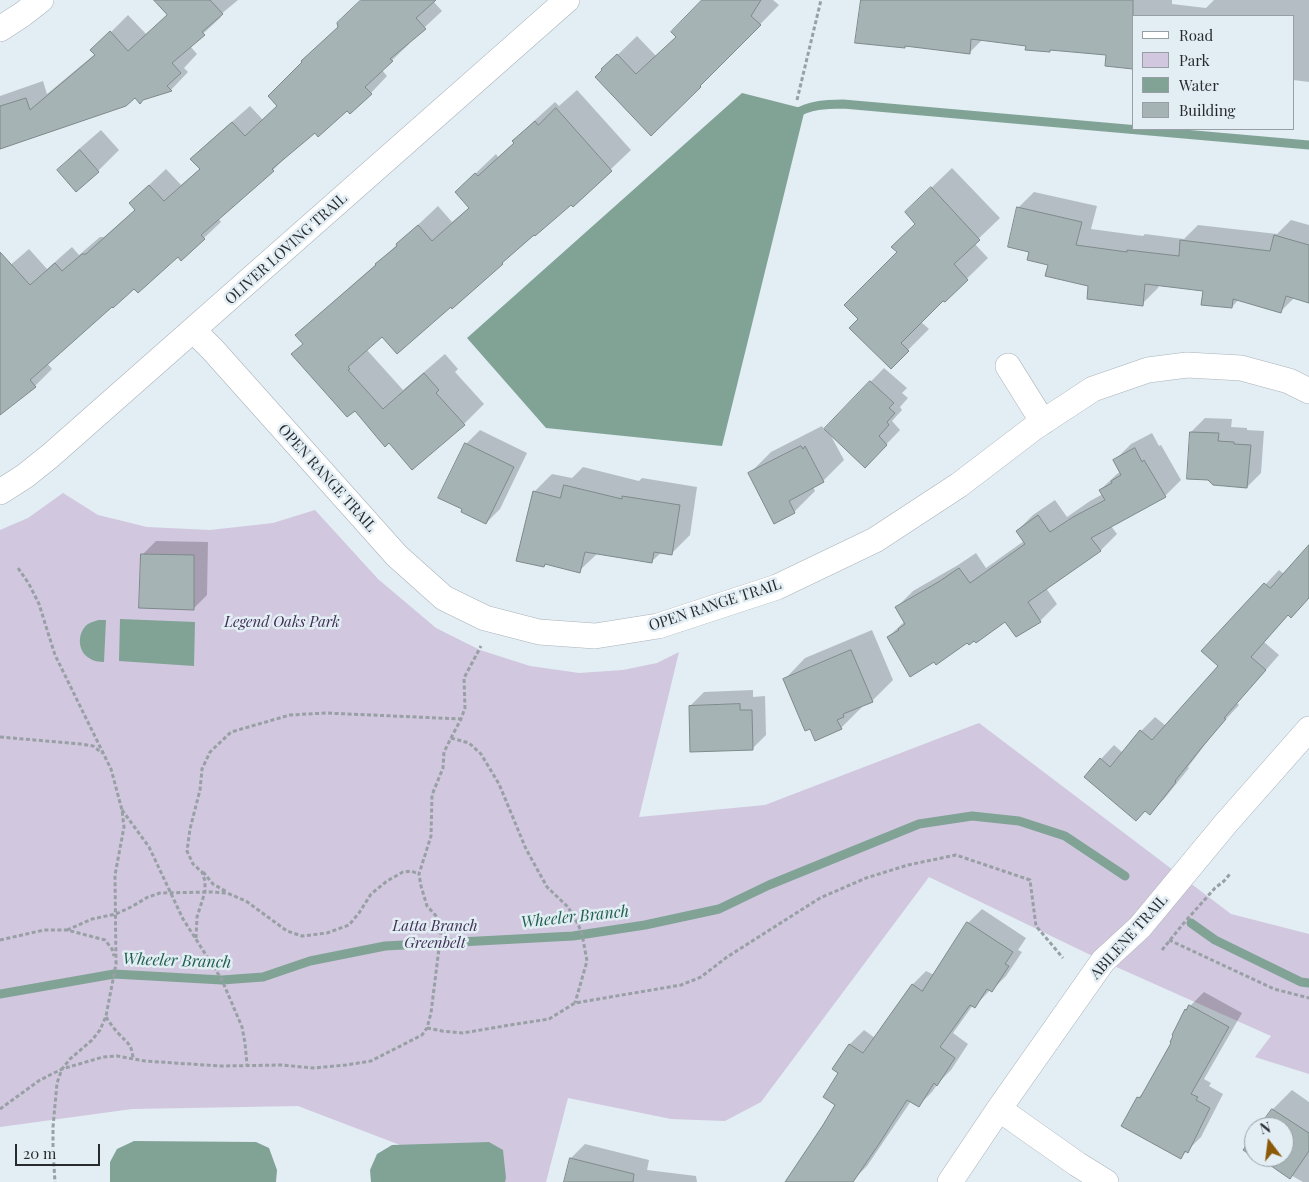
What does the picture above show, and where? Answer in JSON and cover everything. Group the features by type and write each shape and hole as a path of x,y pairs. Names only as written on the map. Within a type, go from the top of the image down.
{"street":[{"path":"0,29 41,0"},
{"name":"OLIVER LOVING TRAIL","path":"0,492 25,476 50,456 194,331 567,0"},
{"name":"OPEN RANGE TRAIL","path":"194,331 397,556 444,598 485,618 539,632 595,636 658,626 777,587 875,540 959,485 1035,427 1093,389 1148,370 1187,365 1241,368 1289,381 1309,390"},
{"path":"1008,366 1043,422"},
{"name":"ABILENE TRAIL","path":"950,1182 1103,961 1140,927 1227,822 1309,730"},
{"path":"999,1109 1106,1182"}],"path":[{"path":"797,100 821,0"},
{"path":"18,568 39,604 55,655 111,769 122,810 124,827 115,875 116,964 106,1016 100,1030 92,1040 70,1059 62,1069 57,1083 53,1127 55,1182"},
{"path":"0,1109 40,1080 62,1069 103,1057 117,1056 145,1061 220,1066 247,1065 313,1068 371,1061 422,1035 427,1028 431,1013 441,932 438,918 427,906 419,874 431,836 432,796 443,768 444,752 465,708 464,678 481,646"},
{"path":"419,874 411,871 403,872 387,881 371,894 349,925 327,933 302,936 287,931 246,901 227,893 213,884 193,864 187,851 190,829 200,790 202,769 210,752 231,732 290,715 326,713 461,719"},
{"path":"0,737 81,744 93,746 103,753"},
{"path":"450,738 469,743 481,754 499,784 526,850 547,887 568,907 578,924 587,961 575,1003"},
{"path":"122,810 149,847 183,919 222,980 242,1027 246,1043 247,1065"},
{"path":"427,1028 463,1033 549,1019 575,1003 681,985 701,976 820,898 866,878 908,865 956,856 1030,880 1036,926 1063,958"},
{"path":"196,938 197,917 205,892 205,881 202,872"},
{"path":"1162,950 1215,888 1230,874"},
{"path":"67,930 92,918 116,914 148,897 160,893 227,893"},
{"path":"0,940 44,930 67,930 106,940 112,949 116,964"},
{"path":"1169,940 1274,989 1309,998"},
{"path":"106,1016 112,1026 133,1049 134,1059"}],"green space":[{"name":"Latta Branch Greenbelt","path":"63,493 98,515 147,527 210,530 273,523 315,510 378,579 436,628 480,650 530,666 579,673 623,670 657,663 679,652 639,817 765,805 979,723 1231,914 1309,934 1309,1074 1255,1057 1271,1036 1103,961 929,877 761,1102 725,1121 671,1119 568,1098 546,1182 497,1182 298,1106 132,1109 0,1127 0,530 28,518"}],"water":[{"path":"742,93 805,109 722,446 546,428 467,338"},
{"path":"120,619 195,622 194,666 119,661"},
{"path":"106,620 104,662 92,660 85,655 80,641 84,627 89,623"},
{"path":"134,1141 256,1142 269,1148 277,1170 276,1182 110,1182 110,1162 117,1149"},
{"path":"489,1142 503,1150 505,1182 371,1182 370,1170 377,1154 392,1145"}],"building":[{"path":"154,0 210,0 223,14 202,32 205,35 172,63 181,73 167,86 172,91 143,100 140,104 135,98 126,106 0,149 0,106 26,98 30,110 95,55 90,50 110,31 128,51 167,15"},
{"path":"361,0 436,0 416,18 426,29 390,59 393,61 365,87 372,94 350,114 347,111 318,137 315,133 272,169 274,171 201,235 205,239 181,261 178,257 138,293 134,289 112,307 30,380 36,387 0,415 0,252 30,285 55,263 62,271 82,254 86,254 135,210 129,203 149,185 164,201 200,169 190,159 232,122 245,136 277,106 268,96 301,61 338,27 337,23"},
{"path":"702,0 761,0 751,16 761,25 651,136 595,77 617,54 636,74 676,37 671,32"},
{"path":"861,0 1133,0 1132,69 1105,66 1106,55 1050,50 1050,52 1025,50 1026,46 971,39 970,54 905,46 905,48 855,43"},
{"path":"556,108 612,171 573,207 571,205 534,235 452,309 451,307 397,354 382,337 348,367 350,369 348,370 383,409 424,373 439,390 436,393 465,425 412,470 389,443 385,447 355,411 347,417 291,354 303,344 295,335 376,265 418,225 432,241 469,208 455,192 475,173 478,176 514,143 512,141 535,121 538,125"},
{"path":"80,150 99,172 76,192 57,170"},
{"path":"931,187 980,240 954,264 968,280 945,302 943,301 901,343 909,351 891,369 849,328 858,319 844,305 897,252 891,247 915,224 905,212"},
{"path":"1017,207 1082,222 1076,245 1127,252 1127,250 1179,256 1180,240 1270,251 1274,235 1309,245 1309,303 1286,296 1281,313 1233,299 1232,308 1201,305 1203,291 1145,284 1143,306 1087,299 1088,286 1045,276 1048,265 1027,260 1029,252 1008,247"},
{"path":"870,381 894,403 889,408 895,413 887,422 889,425 879,436 887,445 865,468 824,429"},
{"path":"1190,432 1219,433 1218,441 1251,445 1247,488 1213,485 1208,480 1187,479"},
{"path":"465,443 514,467 486,524 461,512 462,509 438,498"},
{"path":"801,446 803,449 805,446 824,482 789,501 795,513 774,524 748,473"},
{"path":"1135,448 1142,462 1144,460 1166,497 1091,538 1101,551 1028,602 1041,622 1016,637 1005,622 976,643 974,641 969,645 967,643 936,665 934,662 910,677 887,637 905,624 895,607 959,568 970,583 1025,544 1016,531 1038,515 1050,532 1105,500 1099,490 1112,483 1111,481 1121,475 1113,460"},
{"path":"564,485 622,499 622,496 680,505 672,555 654,552 652,563 585,552 580,573 545,564 544,567 516,561 533,491 560,498"},
{"path":"1309,545 1309,598 1291,618 1288,615 1251,657 1266,670 1224,718 1226,719 1175,781 1150,815 1145,811 1136,821 1084,777 1100,758 1110,767 1140,730 1152,740 1218,666 1201,651 1264,583 1270,588"},
{"path":"141,554 194,555 194,610 139,608"},
{"path":"851,650 873,702 843,714 844,717 837,720 842,729 815,741 810,729 805,731 783,679"},
{"path":"740,704 740,710 752,710 753,750 690,752 689,706"},
{"path":"967,922 1013,952 1005,964 1009,966 992,992 987,989 975,1008 970,1005 940,1047 955,1058 937,1086 934,1083 919,1107 907,1100 853,1182 785,1182 835,1105 823,1097 838,1073 832,1069 849,1044 863,1053 912,984 922,991"},
{"path":"1189,1005 1229,1027 1191,1094 1198,1097 1196,1100 1210,1108 1188,1153 1185,1151 1181,1159 1121,1126 1137,1097 1140,1098 1171,1043 1172,1035 1185,1009"},
{"path":"1272,1109 1284,1117 1266,1117"},
{"path":"1294,1123 1309,1133 1309,1151 1290,1179 1273,1167 1294,1167"},
{"path":"570,1158 634,1174 633,1182 564,1182"}],"waterway":[{"path":"795,114 818,106 843,104 1132,129"},
{"path":"1139,130 1309,145"},
{"name":"Wheeler Branch","path":"0,994 114,974 222,980 263,977 310,961 385,946 573,936 645,925 719,909 769,885 919,824 972,816 1019,821 1065,836 1125,876"},
{"name":"Wheeler Branch","path":"1191,923 1215,940 1301,982 1309,983"}],"park label":[{"name":"Legend Oaks Park","path":"282,622"}]}
